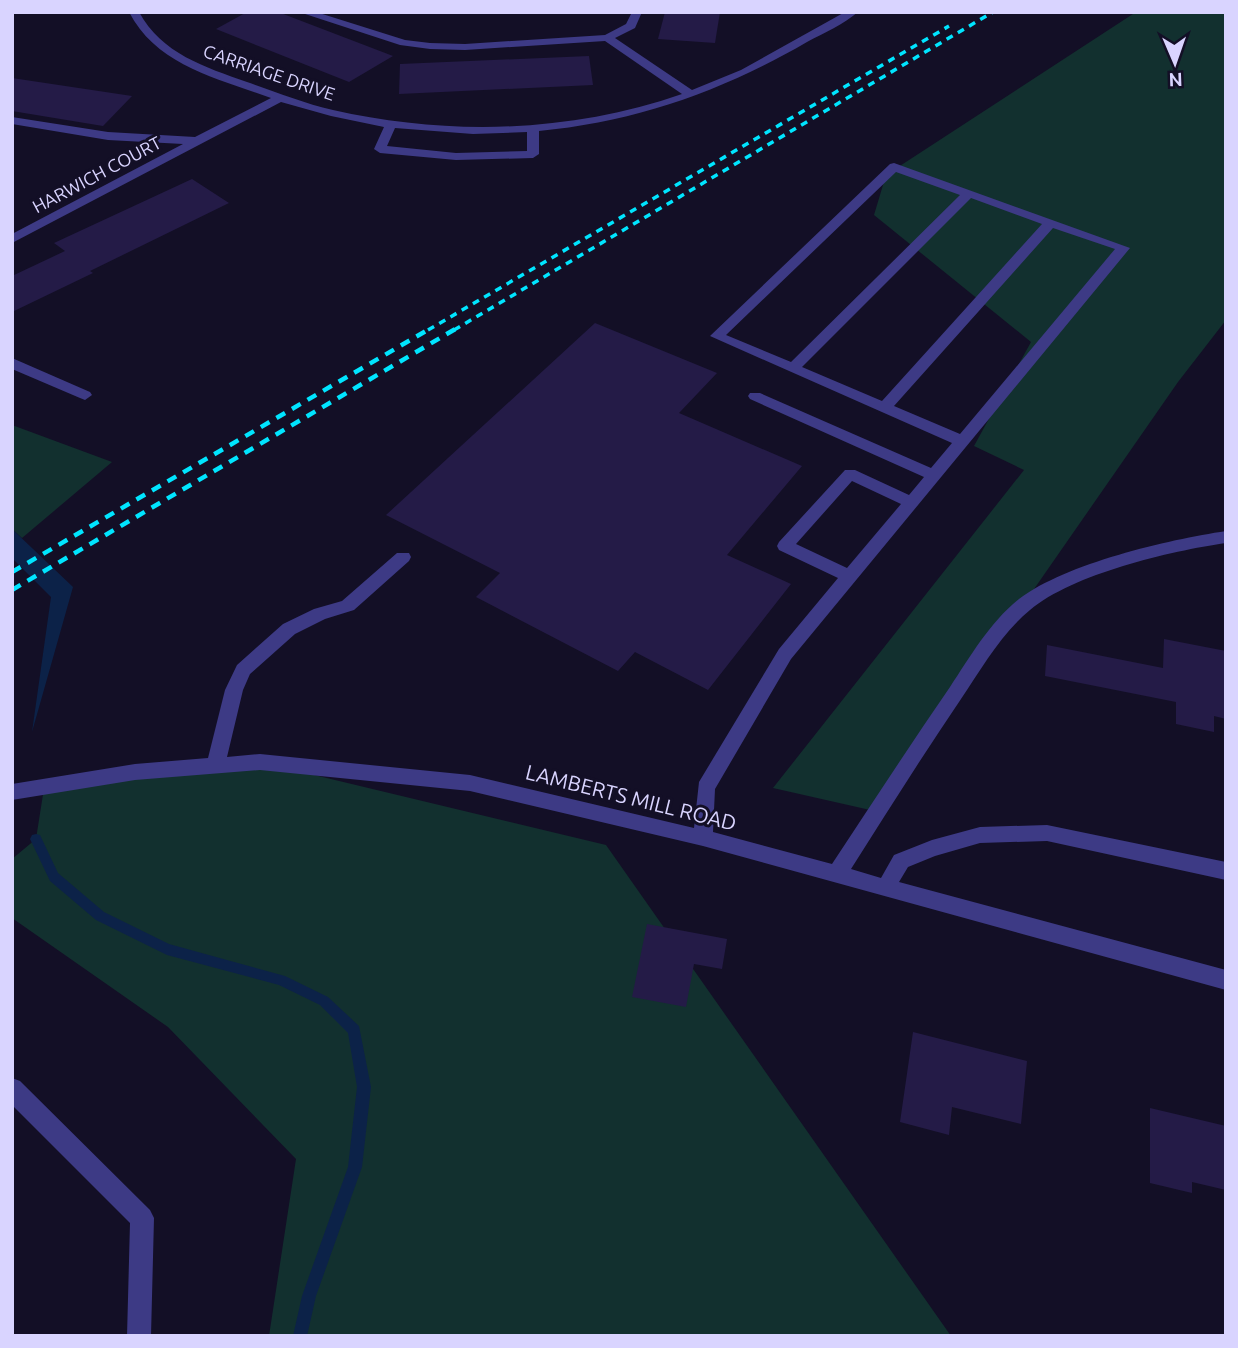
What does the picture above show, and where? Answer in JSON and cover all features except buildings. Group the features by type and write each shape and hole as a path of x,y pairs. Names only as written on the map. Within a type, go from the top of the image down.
{"street":[{"name":"CARRIAGE DRIVE","path":"134,12 145,32 166,51 198,67 334,114 391,124 446,129 533,127 605,118 691,95 736,76 853,12"},
{"path":"304,12 404,43 465,47 607,38 631,26 636,12"},
{"path":"607,38 691,95"},
{"name":"HARWICH COURT","path":"12,239 281,97"},
{"name":"HARWICH COURT","path":"12,120 107,136 197,141"},
{"path":"391,124 380,149 493,159 533,154 533,127"},
{"path":"703,838 706,788 785,653 848,576 934,475 1123,247 894,167 717,336 962,441"},
{"path":"793,368 969,194"},
{"path":"884,408 1051,222"},
{"path":"12,363 85,395"},
{"path":"755,396 934,475"},
{"path":"848,576 785,546 850,474 911,502"},
{"path":"837,874 972,668 1001,629 1027,603 1072,580 1133,559 1226,537"},
{"path":"216,765 234,690 243,670 289,629 320,614 348,606 403,556"},
{"name":"LAMBERTS MILL ROAD","path":"12,792 135,772 260,762 470,783 703,838 1226,980"},
{"path":"886,887 901,861 932,848 980,835 1047,832 1226,871"},
{"path":"12,1089 142,1219 139,1336"}],"green space":[{"path":"1136,12 1226,12 1226,320 1178,382 879,812 773,788 1024,470 974,446 1031,342 874,215 886,175"},
{"path":"12,425 112,462 22,538 12,529"},
{"path":"260,762 606,845 951,1336 269,1336 296,1159 168,1027 12,918 12,859 36,839 44,788"}],"water":[{"path":"12,529 73,587 32,732 51,597 12,558"}],"waterway":[{"path":"36,839 54,877 100,916 167,949 281,980 324,1001 354,1030 364,1087 355,1167 309,1296 300,1336"}],"railway":[{"path":"454,330 993,12"},
{"path":"428,330 949,26"},
{"path":"12,572 431,328"},
{"path":"12,590 457,328"}]}
